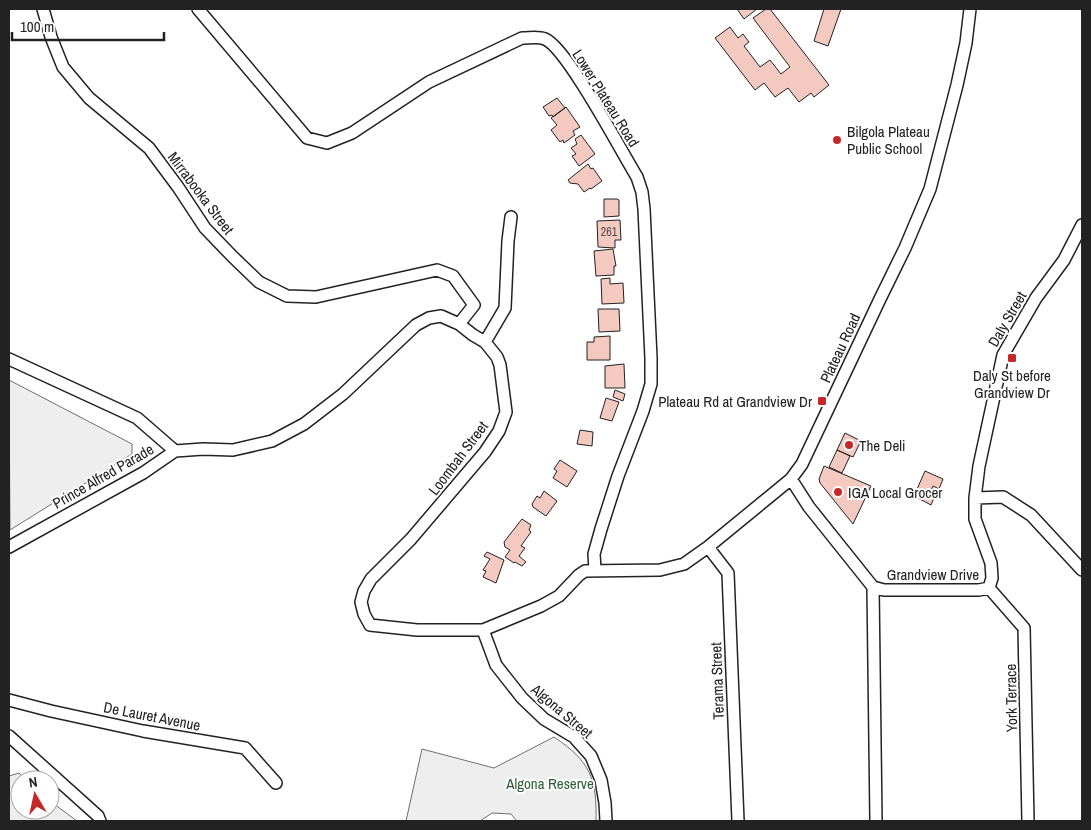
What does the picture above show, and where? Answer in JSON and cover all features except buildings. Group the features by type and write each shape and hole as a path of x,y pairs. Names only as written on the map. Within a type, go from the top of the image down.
{"street":[{"name":"Mirrabooka Street","path":"43,9 51,37 63,66 89,98 149,148 205,228 259,282 287,296 316,297 437,270 453,276 474,305 458,324"},
{"name":"Lower Plateau Road","path":"198,9 308,138 327,143 352,133 430,82 522,38 535,37 546,39 558,48 574,71 636,177 642,192 644,209 651,384 601,529 594,554 595,570"},
{"name":"Plateau Road","path":"595,570 660,570 684,564 708,547 791,479 802,464 905,248 930,188 957,85 966,43 970,9"},
{"path":"485,342 505,308 511,217"},
{"name":"Daly Street","path":"975,498 979,466 1003,355 1036,298 1064,260 1082,225"},
{"name":"Loombah Street","path":"175,451 203,449 233,450 272,441 304,424 343,394 416,325 429,318 441,316 458,324 473,336 485,342 497,357 500,366 506,412 500,431 485,452 385,567 371,579 364,591 361,602 364,614 370,625 417,630 483,630 541,606 559,596 579,575 585,571 595,570"},
{"name":"Prince Alfred Parade","path":"9,359 137,418 175,451 143,473 9,547"},
{"name":"Grandview Drive","path":"791,479 808,507 873,587 884,590 979,590 989,588 992,578 990,563 975,519 975,498"},
{"path":"975,498 1003,497 1031,515 1082,570"},
{"name":"Terama Street","path":"708,547 728,573 738,821"},
{"path":"873,587 876,821"},
{"name":"York Terrace","path":"989,588 1024,628 1028,821"},
{"name":"Algona Street","path":"483,630 496,665 522,698 544,719 574,737 591,756 601,780 606,821"},
{"name":"De Lauret Avenue","path":"9,700 143,732 245,748 276,784"},
{"path":"9,736 98,816 100,821"}],"green space":[{"path":"9,380 132,444 132,454 10,530"},
{"name":"Algona Reserve","path":"554,737 576,754 589,772 595,793 596,821 517,821 511,814 492,813 480,821 406,821 422,749 494,768"},
{"path":"9,776 10,820 60,820 60,808 77,821 9,821"}],"place":[{"name":"Bilgola Plateau Public School","path":"837,140"},
{"name":"Daly St before Grandview Dr","path":"1012,358"},
{"name":"Plateau Rd at Grandview Dr","path":"822,401"},
{"name":"The Deli","path":"849,445"},
{"name":"IGA Local Grocer","path":"838,492"}]}
